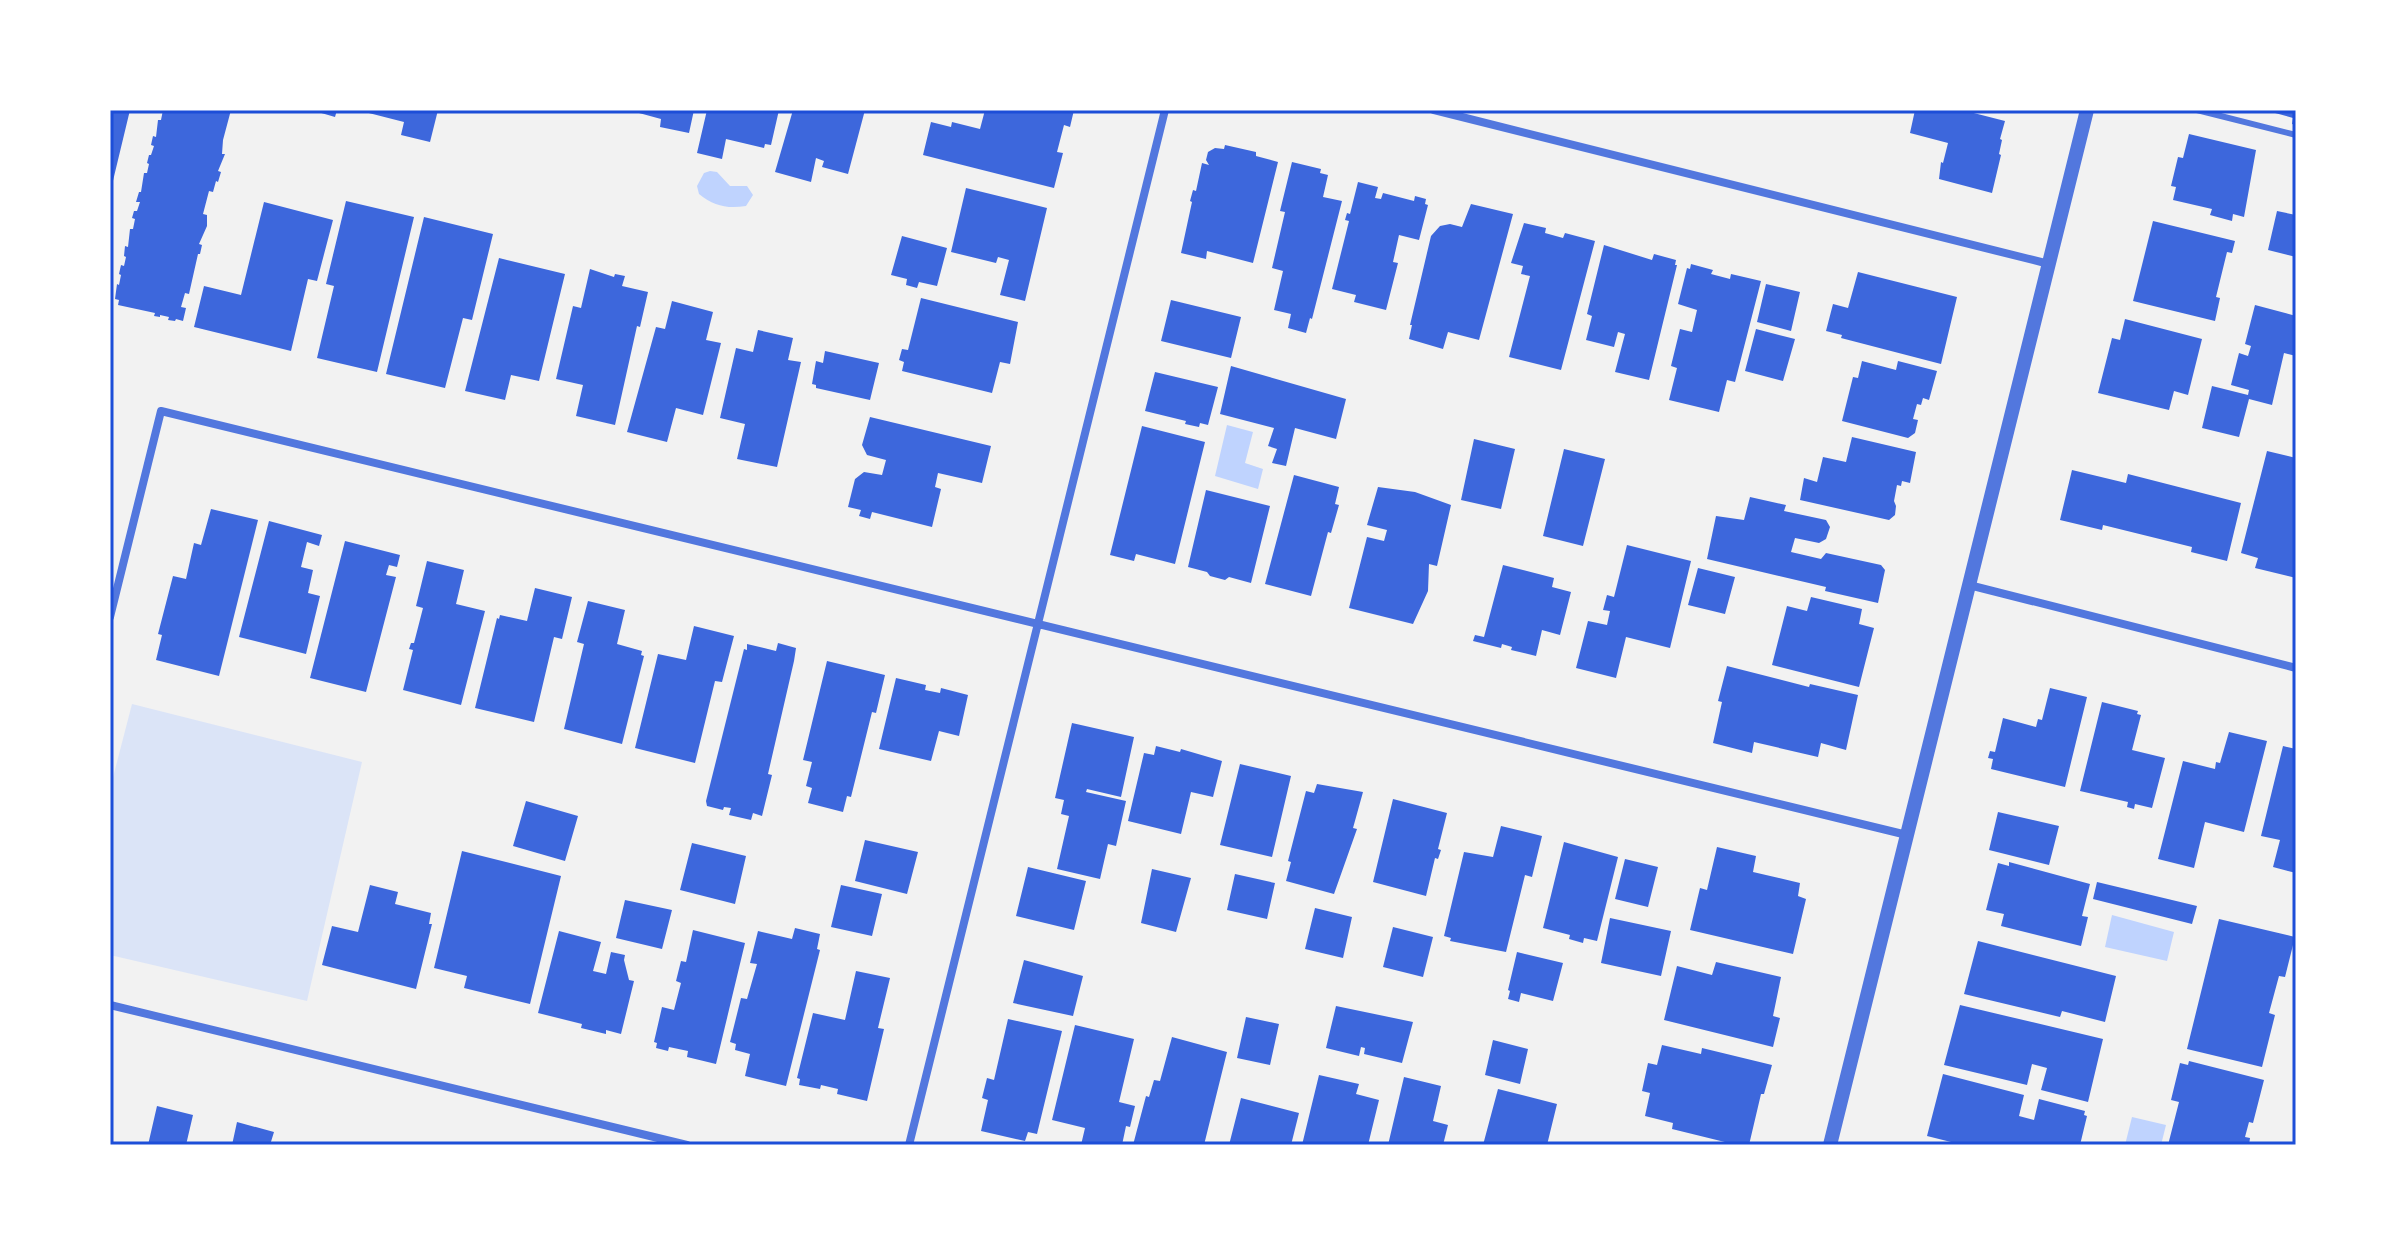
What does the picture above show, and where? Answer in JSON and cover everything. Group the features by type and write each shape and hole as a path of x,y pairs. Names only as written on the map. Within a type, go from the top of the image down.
{"street":[{"path":"909,1145 1165,110"},
{"path":"1434,110 2049,264"},
{"path":"1830,1145 2087,110"},
{"path":"110,617 161,411 1907,835"},
{"path":"1969,585 2296,668"},
{"path":"110,1005 687,1145"}],"lane":[{"path":"2197,110 2296,135"}],"shaded area":[{"path":"132,704 362,762 307,1001 110,955 110,789"}],"water":[{"path":"717,172 730,186 747,186 753,195 746,206 721,206 699,194 697,186 704,173"},
{"path":"1227,425 1253,432 1245,463 1263,469 1258,489 1215,476"},
{"path":"2112,915 2174,932 2167,961 2105,947"},
{"path":"2132,1117 2166,1125 2161,1145 2125,1145"}],"building":[{"path":"110,110 130,110 111,189 110,188"},
{"path":"163,110 231,110 223,140 222,154 225,154 218,171 221,172 213,192 209,191 203,214 207,215 207,226 199,244 202,245 189,294 185,293 181,307 186,308 183,321 168,320 169,317 154,316 155,313 118,305 119,300 115,299 121,265 124,266 126,257 125,246 128,247 130,229 133,229 135,219 132,218 140,202 136,202"},
{"path":"311,110 337,110 335,117"},
{"path":"357,110 438,110 430,142 401,135 404,122"},
{"path":"628,110 694,110 689,133 660,127 661,119"},
{"path":"707,110 779,110 771,145 765,144 764,148 726,139 722,159 697,153"},
{"path":"793,110 865,110 848,174 822,167 824,161 816,158 811,182 775,172"},
{"path":"985,110 1074,110 1070,127 1064,125 1057,152 1063,153 1054,188 923,155 931,122 951,127 952,122 980,129"},
{"path":"1915,110 1962,110 2005,121 1992,193 1939,179 1948,143 1910,133"},
{"path":"2264,110 2296,110 2296,125 2292,124 2293,118"},
{"path":"2189,134 2256,150 2244,217 2233,214 2232,221 2210,215 2212,209 2173,200 2176,187 2171,186 2178,157 2183,158"},
{"path":"1225,145 1256,152 1256,156 1278,162 1253,263 1207,251 1206,259 1181,253 1190,201 1193,190 1196,191 1202,163 1209,165 1206,160 1208,152 1215,148 1224,149"},
{"path":"1292,162 1321,169 1320,173 1328,175 1323,197 1342,201 1306,333 1288,328 1291,314 1274,310 1283,271 1272,268 1285,212 1280,211"},
{"path":"1358,182 1378,187 1375,198 1381,199 1383,193 1414,201 1415,196 1426,199 1425,204 1428,205 1419,240 1399,235 1393,262 1398,263 1386,310 1354,302 1356,295 1332,289 1349,221 1345,220 1347,213 1350,214"},
{"path":"966,188 1047,208 1025,301 1000,295 1009,260 998,257 996,263 951,252"},
{"path":"346,201 414,217 377,372 317,358 334,286 326,284"},
{"path":"264,202 333,220 317,281 308,279 291,351 194,327 204,286 241,295"},
{"path":"1471,204 1513,214 1479,340 1448,332 1443,349 1409,339 1431,236 1440,226 1450,224 1462,227"},
{"path":"2277,211 2296,215 2296,257 2268,250"},
{"path":"424,217 493,234 472,320 463,318 445,388 386,374"},
{"path":"2153,221 2235,241 2232,253 2227,252 2216,297 2220,298 2215,321 2133,301"},
{"path":"1524,223 1546,228 1545,233 1563,238 1565,233 1595,241 1561,370 1509,357 1530,276 1521,274 1523,266 1511,263"},
{"path":"902,236 947,248 937,286 919,282 917,288 906,285 907,279 891,275"},
{"path":"1604,245 1652,260 1654,254 1676,260 1649,380 1615,372 1625,334 1618,332 1614,347 1586,340 1592,316 1587,314"},
{"path":"499,258 565,274 539,381 511,375 505,400 465,391"},
{"path":"1691,264 1730,279 1731,274 1761,281 1735,382 1727,380 1719,412 1669,400 1677,368 1671,366 1680,329 1692,332 1697,310 1678,304 1687,268 1690,269"},
{"path":"590,269 614,277 615,274 625,276 622,286 648,292 640,327 637,326 615,425 576,416 583,385 556,379 573,306 581,308"},
{"path":"1858,272 1957,297 1941,364 1841,338 1842,335 1826,331 1833,304 1848,308"},
{"path":"1766,284 1800,292 1791,331 1757,322"},
{"path":"921,298 1018,322 1010,364 1000,362 992,393 902,371 904,362 899,360 902,349 908,350"},
{"path":"1171,300 1241,317 1231,358 1161,341"},
{"path":"672,301 713,312 706,340 721,343 703,415 676,408 667,442 627,432 656,327 665,329"},
{"path":"2255,305 2296,316 2296,356 2284,353 2272,405 2249,399 2239,437 2202,428 2212,386 2248,395 2249,390 2231,385 2239,353 2248,356 2251,346 2245,344"},
{"path":"2125,319 2202,339 2188,395 2174,391 2169,410 2098,393 2112,338 2120,340"},
{"path":"1756,329 1795,339 1783,381 1745,371"},
{"path":"758,330 793,338 788,360 801,362 777,467 737,459 745,424 720,418 736,348 753,352"},
{"path":"825,351 879,363 870,400 816,388 812,384 816,361 823,363"},
{"path":"1862,361 1896,370 1898,361 1937,371 1929,400 1923,398 1921,405 1917,404 1913,419 1918,420 1915,433 1908,438 1842,421 1853,377 1858,378"},
{"path":"1231,366 1346,399 1336,439 1295,428 1286,466 1272,463 1277,449 1268,446 1274,428 1220,414"},
{"path":"1155,372 1218,387 1208,425 1185,424 1186,421 1145,411"},
{"path":"870,417 991,446 982,483 938,473 935,487 941,489 932,527 872,512 870,519 859,516 861,510 848,507 855,479 864,472 882,475 886,460 867,455 862,445"},
{"path":"1142,426 1205,442 1175,564 1136,554 1134,561 1110,555"},
{"path":"1852,437 1916,452 1910,483 1902,481 1901,486 1897,485 1895,515 1889,520 1800,500 1804,478 1817,482 1823,457 1846,462"},
{"path":"1474,439 1515,449 1501,509 1461,500"},
{"path":"1564,449 1605,459 1583,546 1543,536"},
{"path":"2267,451 2296,458 2296,578 2255,568 2258,558 2241,553"},
{"path":"2072,470 2126,483 2128,474 2241,503 2227,561 2191,552 2192,547 2103,525 2102,530 2060,520"},
{"path":"1294,475 1339,487 1335,504 1339,505 1331,533 1328,532 1311,596 1265,584"},
{"path":"1378,487 1415,492 1451,505 1437,566 1429,564 1428,591 1413,624 1349,608 1367,537 1384,541 1387,530 1367,525"},
{"path":"1206,490 1270,506 1251,583 1229,577 1225,580 1188,567"},
{"path":"1750,497 1786,505 1784,511 1826,520 1830,527 1826,539 1819,543 1795,538 1791,552 1821,559 1826,553 1881,565 1885,570 1878,603 1825,591 1826,587 1707,559 1716,516 1744,520"},
{"path":"211,509 258,520 219,676 156,660 162,635 158,634 173,576 186,579 194,543 201,545"},
{"path":"269,521 322,535 319,546 307,542 301,567 313,570 308,593 320,596 306,654 239,637"},
{"path":"345,541 400,555 397,567 389,565 386,575 396,577 366,692 310,678"},
{"path":"1627,545 1691,561 1670,648 1626,637 1616,678 1576,668 1588,621 1607,625 1610,611 1603,610 1607,595 1614,597"},
{"path":"427,561 464,570 456,604 485,611 461,705 403,690 413,650 409,649 414,643 423,608 416,606"},
{"path":"1503,565 1554,578 1552,587 1571,592 1560,635 1542,630 1536,656 1511,650 1512,647 1502,644 1501,648 1473,641 1475,635 1484,637"},
{"path":"1698,568 1735,577 1725,614 1688,605"},
{"path":"535,588 572,597 562,639 554,637 534,722 475,708 497,618 500,615 527,621"},
{"path":"1811,597 1862,609 1859,624 1874,628 1859,687 1772,665 1787,606 1807,611"},
{"path":"588,601 625,610 617,644 642,651 641,655 644,656 622,744 564,729 584,644 577,642"},
{"path":"694,626 734,636 722,682 715,681 695,763 635,748 658,654 686,660"},
{"path":"778,643 796,648 768,774 772,775 762,816 753,813 751,820 729,815 731,808 724,807 723,810 707,806 706,801 744,649 747,650 747,644 776,651"},
{"path":"827,661 885,675 876,713 872,712 851,797 847,796 843,812 808,803 812,788 806,786 812,762 803,760"},
{"path":"1727,666 1809,687 1810,684 1858,695 1846,750 1821,743 1818,757 1754,742 1752,753 1713,743 1722,702 1718,701"},
{"path":"896,678 926,685 925,690 940,693 941,688 968,695 959,736 939,731 931,761 879,749"},
{"path":"2050,688 2087,697 2065,787 1991,769 1993,759 1988,758 1990,751 1995,752 2003,718 2036,727 2038,719 2042,720"},
{"path":"2102,702 2138,711 2137,714 2141,715 2132,750 2165,758 2152,808 2135,804 2134,809 2127,807 2128,802 2080,791"},
{"path":"1072,723 1134,737 1121,797 1087,789 1086,792 1126,801 1116,846 1108,844 1100,879 1057,869 1069,816 1061,814 1064,800 1055,798"},
{"path":"2229,732 2267,741 2244,832 2205,822 2194,868 2158,859 2183,761 2215,769 2216,762 2220,763"},
{"path":"1156,746 1180,752 1181,749 1222,761 1213,797 1191,792 1181,834 1128,821 1144,753 1154,755"},
{"path":"2283,746 2296,749 2296,873 2273,867 2280,840 2261,836"},
{"path":"1240,764 1291,776 1272,857 1220,845"},
{"path":"1317,784 1363,792 1353,828 1357,829 1334,894 1286,881 1306,791 1314,793"},
{"path":"1393,799 1447,813 1438,849 1441,850 1438,859 1435,858 1426,896 1373,882"},
{"path":"526,801 578,816 565,861 513,846"},
{"path":"1998,812 2059,826 2049,865 1989,850"},
{"path":"1501,826 1542,836 1532,877 1525,875 1506,952 1450,941 1451,938 1444,936 1464,852 1493,857"},
{"path":"865,840 918,852 907,894 855,881"},
{"path":"1564,842 1618,857 1597,941 1584,938 1583,943 1569,939 1570,935 1543,928"},
{"path":"692,843 746,856 735,904 680,890"},
{"path":"1717,847 1756,856 1753,872 1800,883 1798,896 1806,899 1793,954 1690,930 1700,888 1707,890"},
{"path":"462,851 561,876 530,1004 464,988 467,976 434,968"},
{"path":"1625,859 1658,867 1648,907 1615,899"},
{"path":"2009,862 2090,884 2082,916 2088,917 2081,946 2001,926 2004,914 1986,910 1998,863 2009,866"},
{"path":"1028,867 1086,881 1074,930 1016,916"},
{"path":"1152,869 1191,878 1176,932 1141,923"},
{"path":"1235,874 1275,883 1267,919 1227,910"},
{"path":"2097,882 2197,906 2192,924 2093,899"},
{"path":"370,885 398,892 395,904 431,913 429,924 432,924 416,989 322,965 332,926 358,932"},
{"path":"841,885 882,894 872,936 831,927"},
{"path":"625,900 672,910 662,949 616,938"},
{"path":"1315,908 1352,917 1343,958 1305,949"},
{"path":"1610,918 1671,931 1661,976 1601,963"},
{"path":"2219,919 2295,937 2285,977 2279,976 2269,1013 2275,1015 2262,1067 2187,1049"},
{"path":"1393,927 1433,937 1423,977 1383,967"},
{"path":"795,928 820,934 817,949 820,950 786,1086 745,1076 750,1054 735,1050 736,1044 730,1042 741,998 747,999 757,964 750,963 758,931 792,939"},
{"path":"693,930 745,943 716,1064 687,1057 688,1051 656,1048 657,1043 654,1042 662,1007 674,1010 681,983 676,981 681,961 686,962"},
{"path":"559,931 601,942 593,971 606,974 611,952 625,955 629,980 634,981 621,1034 581,1028 582,1024 538,1013"},
{"path":"1978,941 2116,976 2105,1022 2062,1011 2060,1017 1964,994"},
{"path":"1517,952 1563,963 1553,1001 1521,993 1519,1002 1508,999"},
{"path":"1024,960 1083,976 1073,1016 1013,1003"},
{"path":"1716,962 1781,977 1773,1016 1780,1018 1773,1047 1664,1020 1677,966 1712,975"},
{"path":"856,971 890,978 878,1028 884,1029 867,1101 837,1094 838,1089 821,1085 820,1089 799,1085 800,1079 797,1078 813,1013 845,1020"},
{"path":"1960,1005 2103,1039 2088,1102 2041,1090 2047,1068 2032,1064 2027,1085 1944,1065"},
{"path":"1336,1006 1413,1022 1402,1063 1364,1054 1365,1048 1361,1047 1359,1056 1326,1048"},
{"path":"1246,1017 1279,1024 1270,1065 1237,1058"},
{"path":"1008,1019 1062,1031 1037,1134 1028,1132 1025,1141 981,1131 988,1100 982,1098 987,1078 994,1080"},
{"path":"1075,1025 1134,1039 1119,1102 1135,1106 1122,1145 1081,1145 1085,1128 1052,1120"},
{"path":"1172,1037 1227,1052 1204,1145 1133,1145 1146,1096 1149,1097 1154,1080 1160,1081"},
{"path":"1493,1040 1528,1049 1520,1084 1485,1075"},
{"path":"1662,1045 1701,1054 1702,1048 1772,1065 1764,1094 1761,1094 1749,1145 1672,1129 1673,1123 1645,1116 1650,1093 1642,1091 1648,1063 1657,1065"},
{"path":"2189,1061 2264,1080 2253,1123 2249,1122 2245,1137 2250,1138 2249,1145 2168,1145 2179,1102 2171,1100 2180,1063 2188,1065"},
{"path":"1943,1074 2024,1095 2019,1116 2034,1120 2039,1099 2085,1111 2084,1115 2087,1116 2080,1145 1963,1145 1927,1136"},
{"path":"1319,1075 1359,1084 1356,1094 1379,1100 1368,1145 1302,1145"},
{"path":"1404,1077 1441,1086 1433,1121 1448,1125 1443,1145 1388,1145"},
{"path":"1498,1089 1557,1104 1547,1145 1483,1145"},
{"path":"1241,1098 1299,1113 1291,1145 1229,1145"},
{"path":"157,1106 193,1115 186,1145 148,1145"},
{"path":"237,1122 274,1132 270,1145 232,1145"}]}
